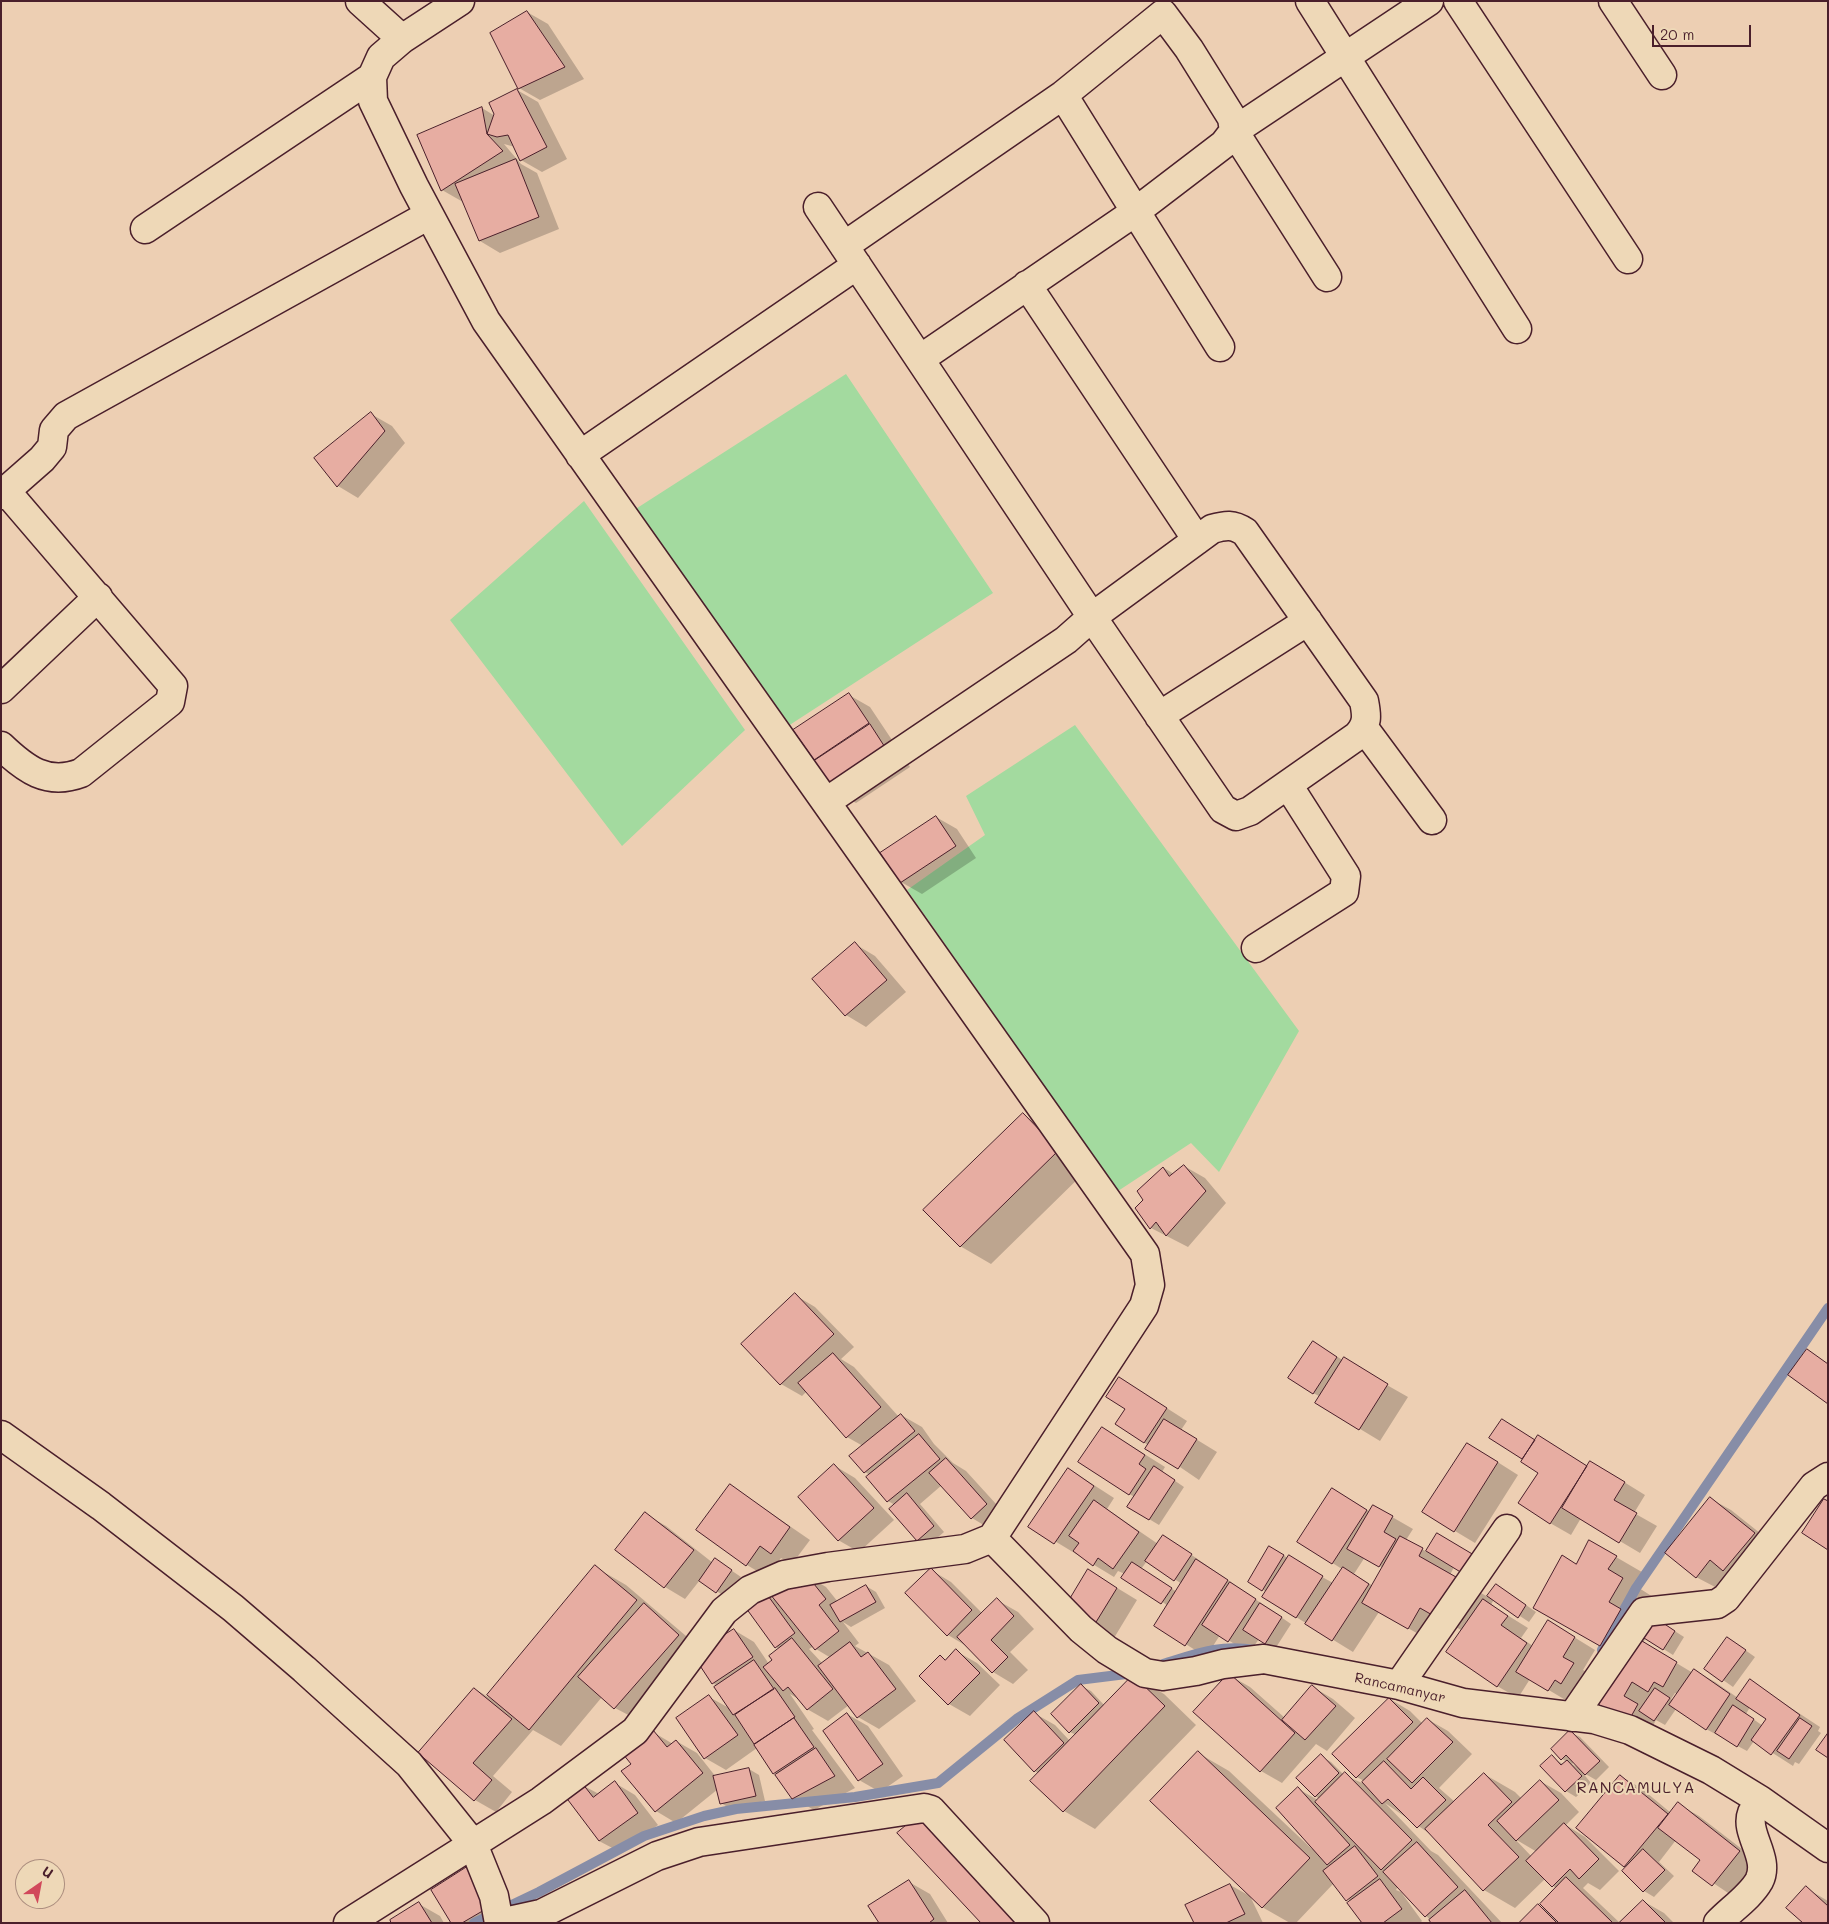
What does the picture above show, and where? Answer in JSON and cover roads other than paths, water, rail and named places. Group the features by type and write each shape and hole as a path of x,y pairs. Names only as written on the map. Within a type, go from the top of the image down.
{"street":[{"path":"360,1 402,39"},
{"path":"348,1923 541,1801 635,1731 724,1611 750,1590 784,1575 965,1549 982,1544 992,1538 1144,1306 1150,1286 1145,1254 486,322 429,215 373,101 372,77 381,57 402,39 460,1"},
{"path":"1310,1 1516,329"},
{"path":"920,359 1135,212 1224,144 1234,131 1429,1"},
{"path":"1458,1 1628,259"},
{"path":"1615,2 1662,75"},
{"path":"580,455 851,256 1063,95 1172,7 1189,49 1232,118 1234,131 1327,277"},
{"path":"145,229 372,77"},
{"path":"1063,95 1220,347"},
{"path":"818,207 851,256 1092,616 1159,716 1223,809 1236,816 1250,811 1357,736 1364,728 1368,718 1364,700 1245,532 1236,526 1225,525 1212,529 1092,616 1066,640 826,802"},
{"path":"1,746 20,764 45,776 64,779 81,773 170,702 173,686 98,597 4,493 42,459 52,446 54,430 66,416 429,215"},
{"path":"1027,285 1197,540"},
{"path":"1,689 98,597"},
{"path":"1159,716 1308,621"},
{"path":"1364,728 1432,820"},
{"path":"1256,948 1344,892 1346,876 1288,785"},
{"path":"1,1435 101,1506 232,1608 304,1669 409,1764 473,1844 490,1886 499,1923 541,1914 656,1856 699,1842 924,1808 931,1810 1035,1923"},
{"path":"1572,1717 1644,1612 1717,1604 1726,1598 1814,1486 1826,1476"},
{"path":"1399,1685 1507,1529"},
{"name":"Rancamanyar","path":"992,1538 1081,1629 1114,1654 1145,1673 1163,1676 1264,1658 1399,1685 1463,1703 1594,1719 1630,1730 1702,1765 1760,1800 1826,1847"},
{"path":"1718,1923 1755,1887 1760,1879 1763,1866 1750,1822 1752,1813 1760,1800"}],"waterway":[{"path":"1602,1650 1636,1588 1828,1308"},
{"path":"1163,1664 1219,1649 1242,1648 1255,1650"},
{"path":"474,1923 539,1892 644,1836 704,1816 736,1809 855,1797 938,1783 1018,1718 1078,1680 1134,1673"}],"district":[{"name":"RANCAMULYA","path":"1636,1788"}]}
